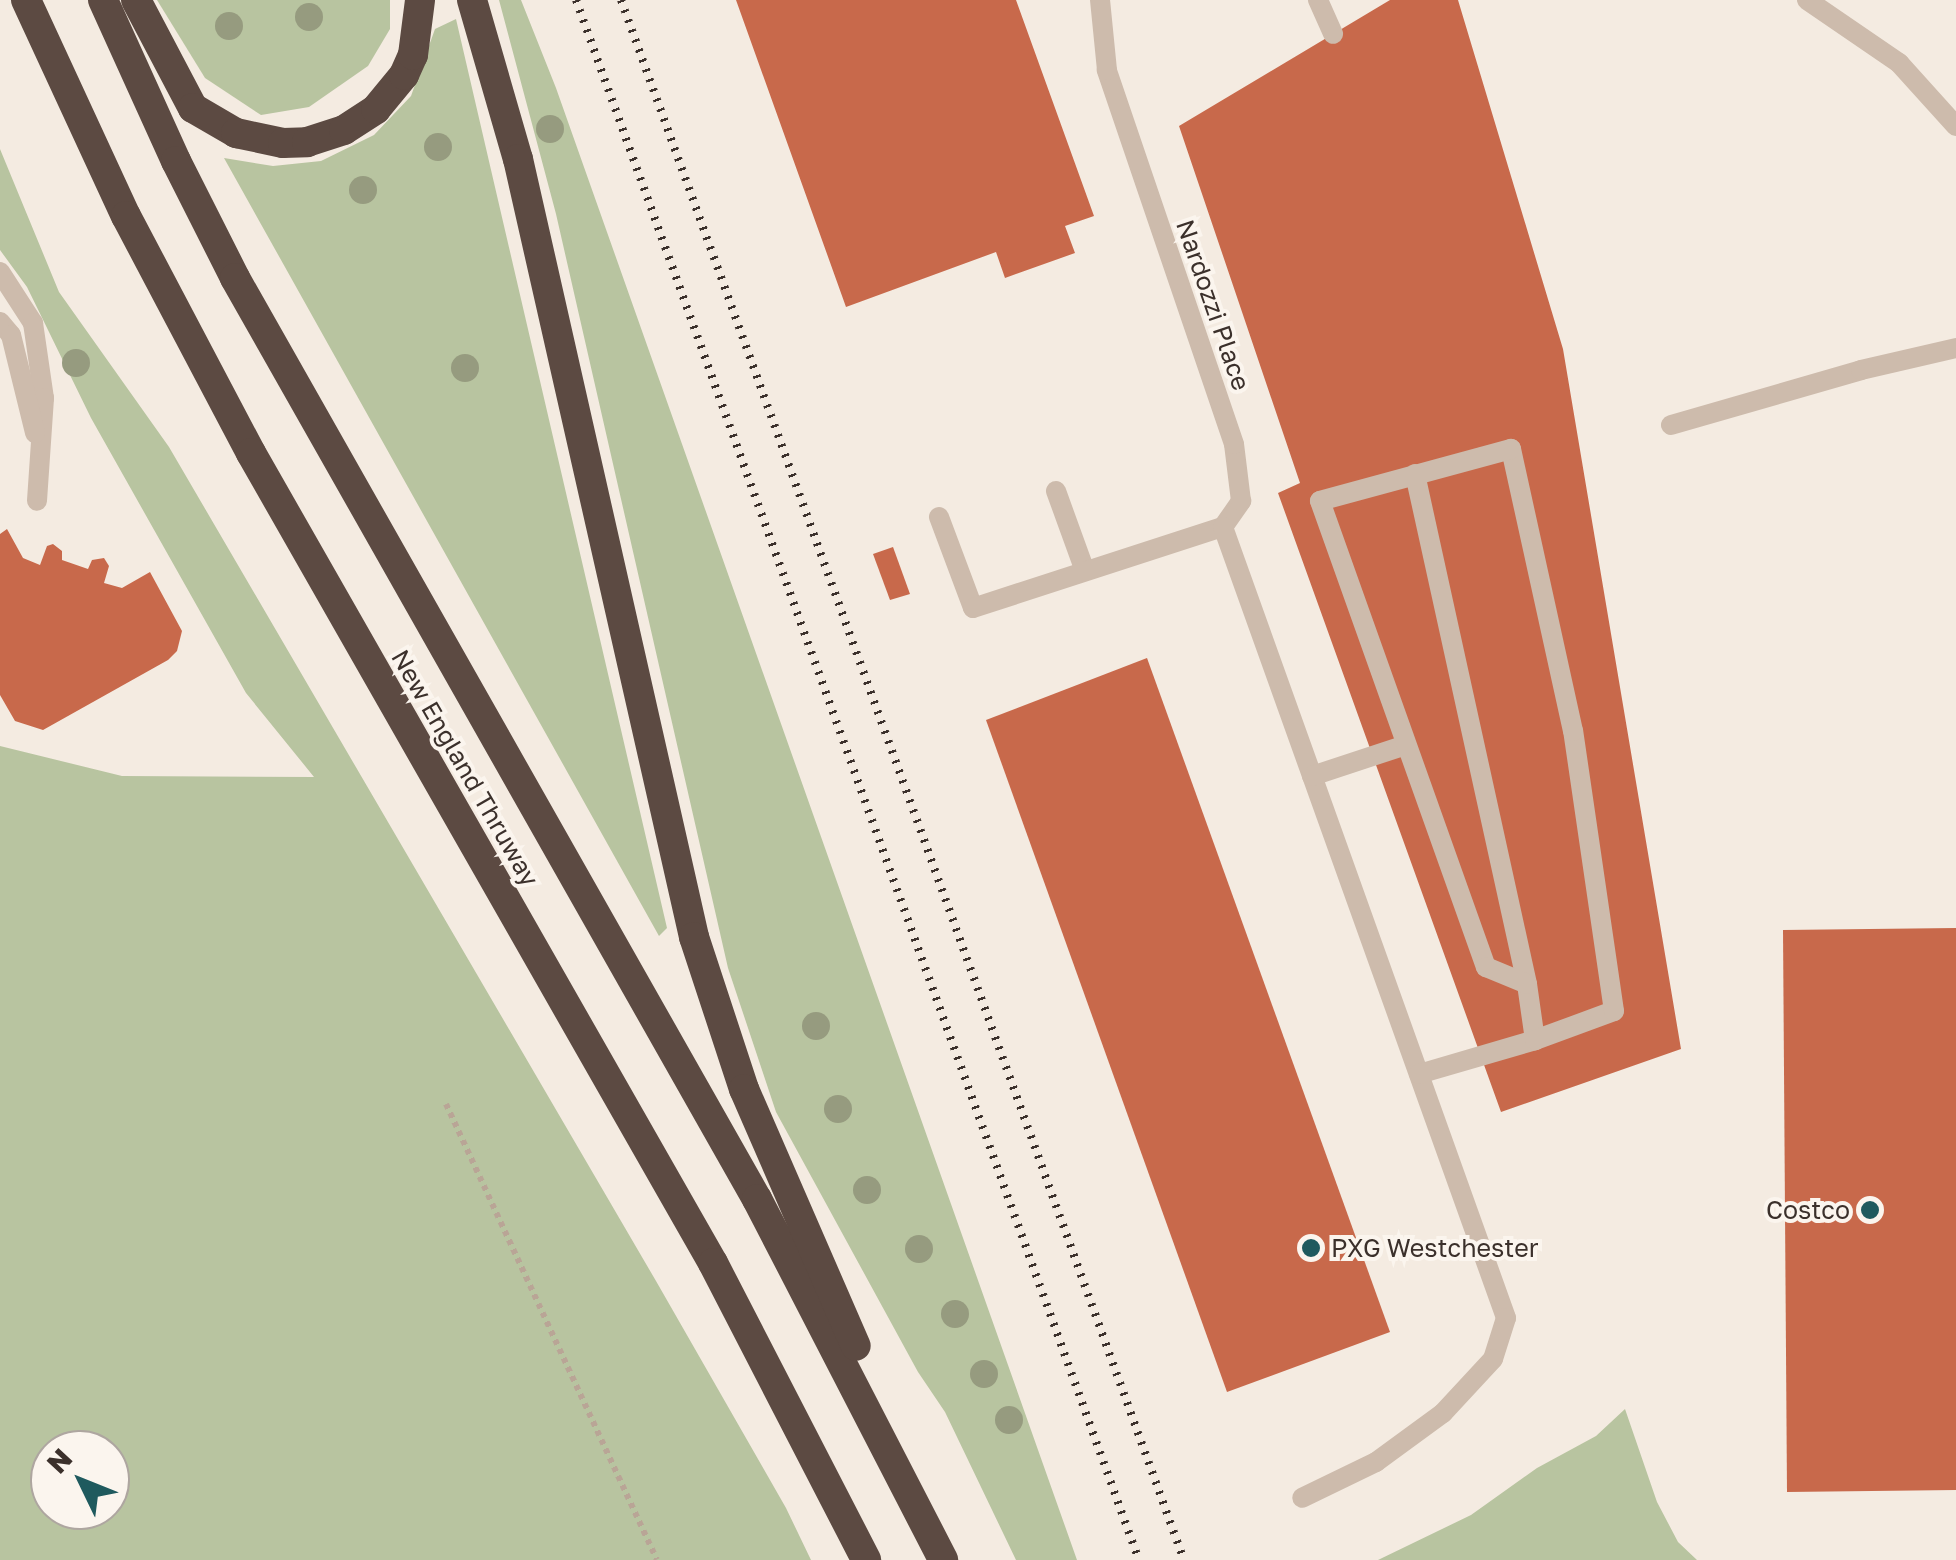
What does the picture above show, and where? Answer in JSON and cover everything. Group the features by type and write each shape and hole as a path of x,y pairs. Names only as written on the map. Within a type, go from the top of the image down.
{"highway":[{"name":"New England Thruway","path":"103,0 176,161 236,278 757,1199 946,1560"},
{"path":"136,0 193,108 236,133 283,143 307,142 344,130 376,109 404,75 413,54 420,0"},
{"path":"472,0 518,159 709,989 744,1090 946,1560"},
{"name":"New England Thruway","path":"29,9 126,216 242,436 713,1263 866,1560"}],"lane":[{"name":"Nardozzi Place","path":"1100,0 1107,70 1238,458 1242,501 1222,527"},
{"path":"1318,0 1333,34"},
{"path":"1807,0 1899,63 1956,126"},
{"path":"0,272 33,323 44,398 37,501"},
{"path":"0,322 11,335 38,450"},
{"path":"1671,425 1861,370 1956,348"},
{"path":"1419,1074 1535,1040 1614,1011 1573,731 1511,449 1320,501 1486,966 1527,984"},
{"path":"1415,474 1527,984 1535,1040"},
{"path":"1056,491 1085,571"},
{"path":"939,517 973,608 1222,527 1506,1318 1492,1359 1442,1413 1376,1462 1302,1498"},
{"path":"1312,776 1406,745"}],"path":[{"path":"446,1104 657,1560"}],"green space":[{"path":"157,0 390,0 390,29 368,66 309,107 261,115 205,78"},
{"path":"499,0 521,0 556,88 1077,1560 1016,1560 945,1412 918,1372 776,1112 728,968 556,214"},
{"path":"456,19 667,928 659,936 224,158 273,166 321,161 374,135 411,96 435,29"},
{"path":"0,149 59,292 169,447 656,1281 786,1508 811,1560 0,1560 0,746 122,776 314,777 246,693 91,418 27,287 0,250"},
{"path":"1625,1409 1657,1502 1678,1542 1697,1560 1378,1560 1471,1515 1537,1468 1596,1436"}],"building":[{"path":"736,0 1016,0 1094,216 1065,226 1075,253 1005,278 996,252 846,307"},
{"path":"1390,0 1458,0 1563,349 1681,1049 1501,1112 1278,493 1300,483 1179,126"},
{"path":"7,529 23,558 40,565 47,546 53,544 62,551 62,560 88,569 92,560 104,558 109,566 104,583 122,588 150,572 182,631 177,651 168,660 43,730 15,721 0,695 0,534"},
{"path":"893,547 910,594 890,600 873,554"},
{"path":"1147,658 1390,1332 1227,1392 986,720"},
{"name":"Costco","path":"1956,928 1956,1490 1787,1492 1783,930"}],"railway":[{"path":"576,0 1139,1560"},
{"path":"621,0 1184,1560"}],"place":[{"name":"Costco","path":"1870,1210"},
{"name":"PXG Westchester","path":"1311,1248"}]}
